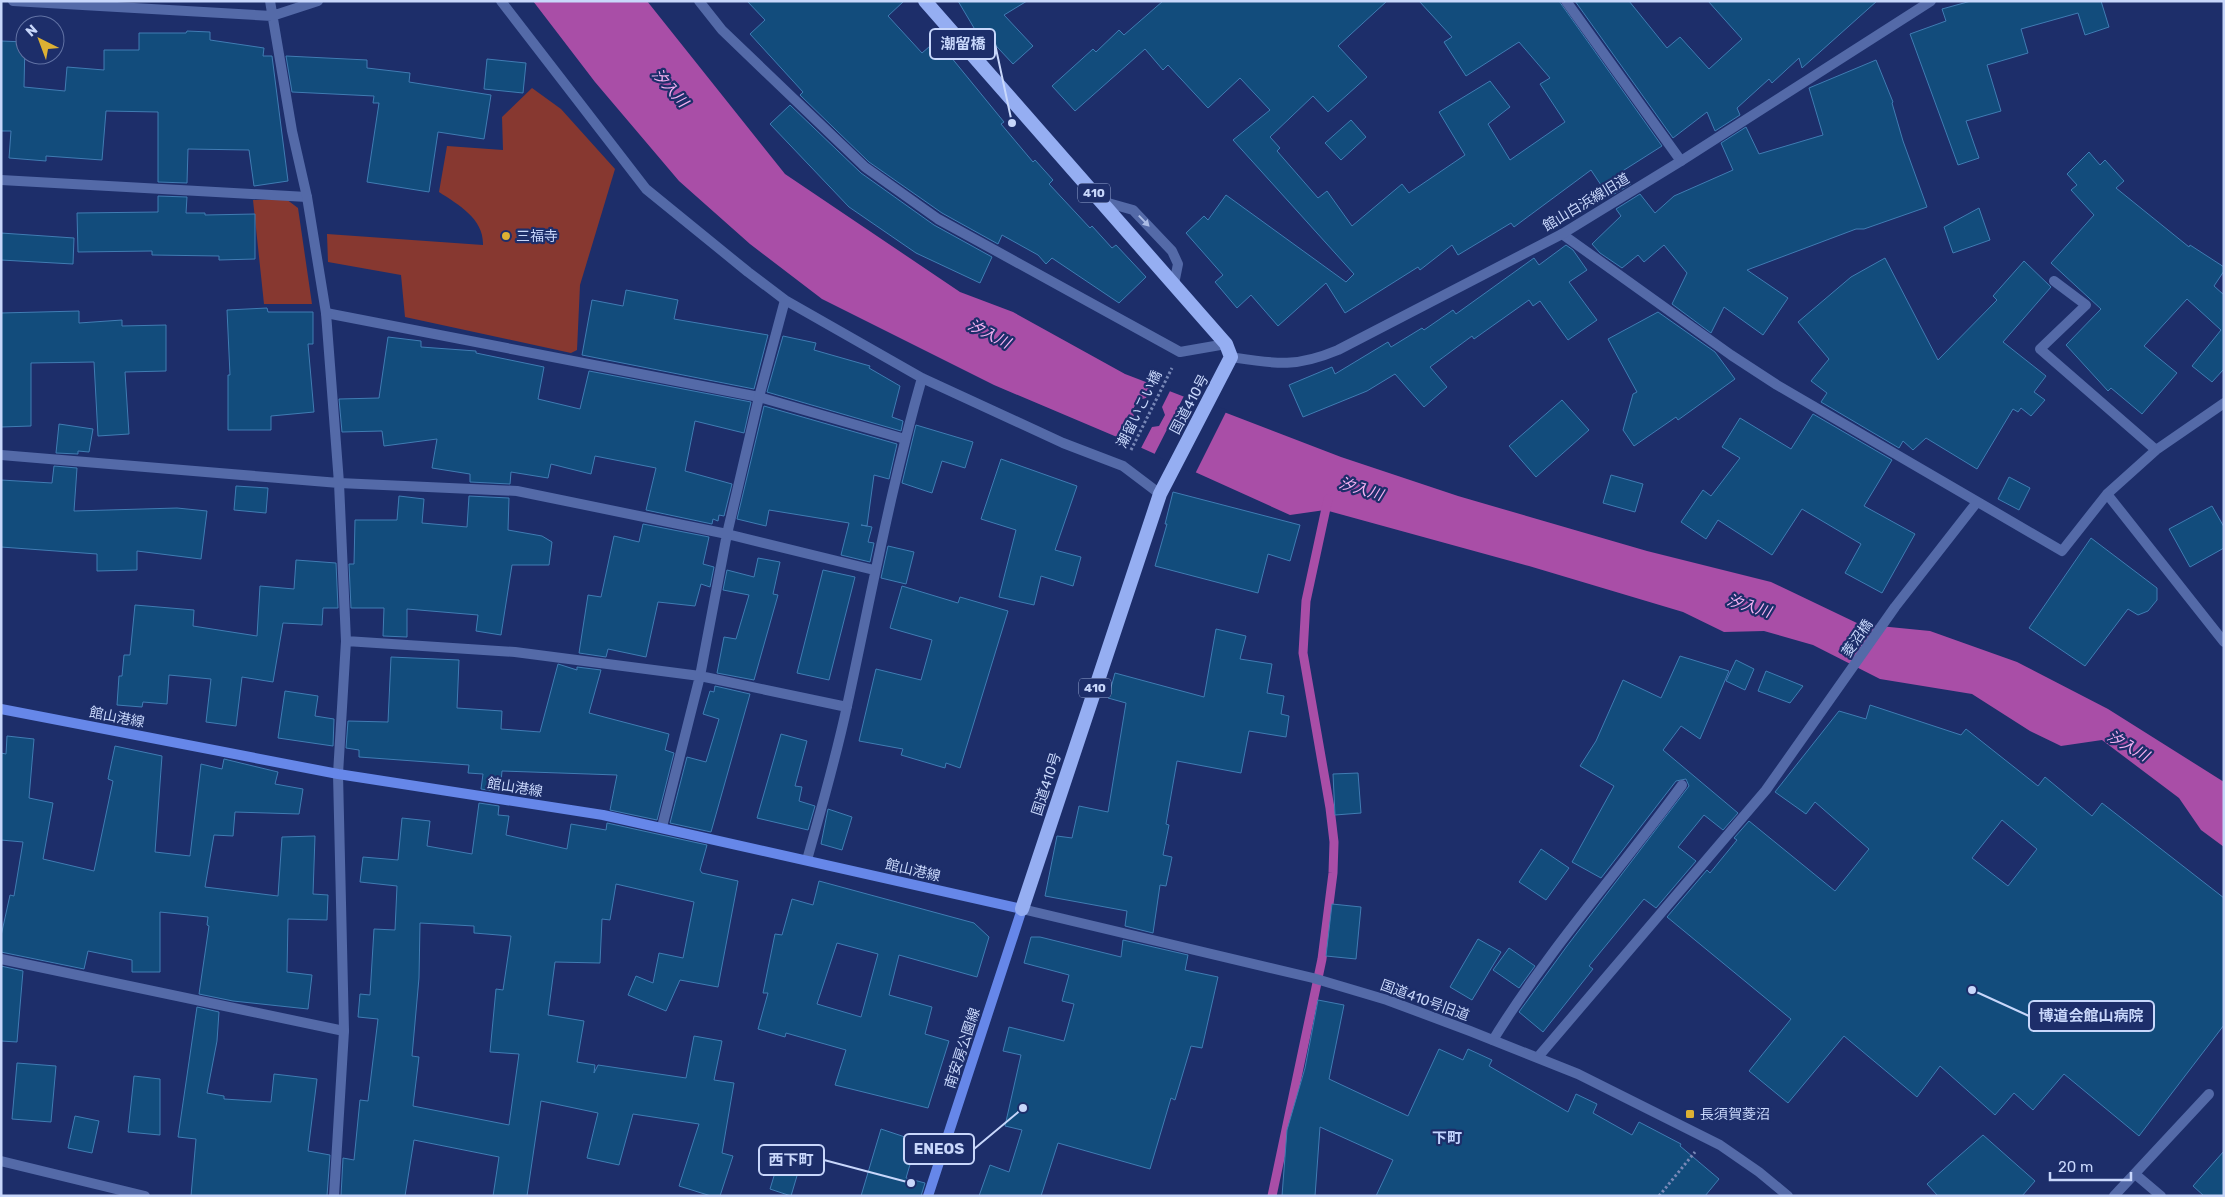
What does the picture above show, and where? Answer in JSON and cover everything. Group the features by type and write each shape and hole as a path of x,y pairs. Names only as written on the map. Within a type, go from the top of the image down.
{"highway":[{"name":"410","path":"931,3 1229,350"},
{"name":"国道410号","path":"1022,909 1160,494 1213,394 1229,350"}],"main road":[{"name":"館山港線","path":"1,709 338,774 603,814 1022,909"},
{"name":"南安房公園線","path":"928,1196 1022,909"}],"street":[{"path":"13,1 272,16 318,1"},
{"path":"270,1 292,131 307,197 326,313 339,483 346,641 338,774 344,1031 334,1196"},
{"path":"501,1 646,189 785,300 922,378 1063,443 1124,466 1160,494"},
{"name":"館山白浜線旧道","path":"699,1 722,30 864,168 938,219 1180,352 1229,350 1277,364 1314,360 1347,345 1562,234 1681,161 1931,1"},
{"path":"1566,1 1681,161"},
{"path":"1,180 307,197"},
{"path":"1101,201 1133,210 1172,251 1178,264 1174,284"},
{"path":"1562,234 1731,355 1777,385 2062,551 2108,494 2156,450 2224,403"},
{"path":"2054,281 2086,305 2040,349 2156,450"},
{"path":"662,827 700,676 726,534 785,300"},
{"path":"326,313 759,397 904,439"},
{"path":"807,860 847,707 874,570 904,439 922,378"},
{"path":"1,455 339,483 517,491 726,534 874,570"},
{"path":"2108,494 2224,642"},
{"name":"菱沼橋","path":"1538,1057 1766,790 1895,607 1977,502"},
{"path":"346,641 515,652 700,676 847,707"},
{"path":"1493,1040 1516,1002 1682,785"},
{"name":"国道410号旧道","path":"1022,909 1313,978 1387,1000 1578,1074 1707,1139 1759,1172 1788,1196"},
{"path":"1,959 344,1031"},
{"path":"2114,1196 2209,1094"},
{"path":"1,1161 145,1196"},
{"path":"2135,1174 2161,1196"}],"path":[{"name":"潮留いこい橋","path":"1127,459 1171,370"},
{"path":"1659,1196 1707,1139"}],"shaded area":[{"path":"532,88 561,109 615,169 580,285 577,350 571,353 405,317 401,275 328,262 327,234 483,245 482,236 475,220 439,192 447,146 503,150 502,117"},
{"path":"286,199 298,208 312,304 264,304 253,200"}],"water":[{"name":"汐入川","path":"533,1 647,1 785,174 960,292 1013,312 1125,374 1341,457 1458,496 1647,551 1771,582 1859,624 1930,631 2017,662 2108,709 2224,782 2224,847 2201,830 2179,798 2102,740 2061,746 2030,731 1972,694 1880,679 1813,645 1764,631 1724,632 1683,612 1529,566 1325,510 1290,515 1124,440 994,385 822,299 750,244 679,181 595,82"}],"pier":[{"path":"1154,382 1171,389 1162,407 1165,415 1159,426 1152,427 1140,450 1123,442 1135,419 1132,411 1138,400 1146,398"},
{"path":"1185,394 1227,410 1195,474 1154,455"}],"building":[{"path":"747,1 904,1 888,16 922,53 937,40 1004,122 1001,124 1033,162 1035,160 1053,180 1049,184 1090,228 1092,226 1112,248 1116,245 1146,277 1119,303 1052,258 1046,264 1038,255 1002,235 998,244 942,213 869,162 800,95 803,92 750,34 765,20"},
{"path":"958,1 1027,1 1004,15 1033,46 1013,64 985,34 980,38"},
{"path":"1163,1 1387,1 1338,46 1367,77 1328,112 1313,96 1270,137 1280,148 1277,151 1318,198 1327,191 1352,226 1402,184 1409,193 1465,155 1439,112 1490,81 1510,107 1488,124 1510,160 1565,122 1540,84 1550,78 1519,42 1466,76 1444,42 1452,37 1419,1 1559,1 1662,146 1621,172 1631,184 1609,197 1591,170 1514,227 1511,223 1458,255 1452,245 1420,270 1418,267 1345,313 1326,283 1278,326 1251,295 1237,308 1215,282 1223,275 1186,233 1204,216 1208,220 1226,195 1346,282 1354,274 1233,140 1270,110 1240,78 1208,108 1168,65 1163,70 1145,49 1075,111 1052,86 1093,49 1096,52 1119,30 1124,35"},
{"path":"1575,1 1629,1 1667,48 1680,37 1709,69 1742,39 1708,1 1877,1 1802,68 1799,58 1772,83 1769,79 1737,108 1740,115 1715,131 1707,112 1673,138"},
{"path":"1971,1 2101,1 2109,27 2085,35 2078,13 2021,29 2028,53 1987,65 2001,111 1966,121 1979,158 1958,165 1910,34 1946,21 1942,9"},
{"path":"187,31 210,32 210,40 264,48 263,56 272,56 288,181 254,186 249,150 188,149 187,183 158,182 158,112 106,111 102,160 46,156 46,161 9,158 11,131 1,131 1,41 15,42 15,65 24,65 24,87 65,91 67,67 104,70 104,50 139,50 139,33 186,33"},
{"path":"286,56 367,60 367,68 410,73 409,82 491,95 484,139 438,132 429,192 367,182 379,103 373,103 374,96 292,92"},
{"path":"487,59 526,63 523,93 484,89"},
{"path":"1876,60 1893,102 1903,141 1927,207 1864,229 1856,229 1747,270 1788,298 1763,335 1724,307 1711,333 1672,304 1687,273 1664,245 1644,262 1638,255 1622,268 1600,253 1592,244 1621,216 1616,209 1640,194 1655,213 1674,196 1733,170 1721,143 1746,127 1759,154 1823,135 1809,88"},
{"path":"790,105 861,173 934,225 992,257 980,283 916,253 849,207 770,124"},
{"path":"1351,120 1366,137 1341,160 1325,143"},
{"path":"2089,152 2100,165 2105,160 2124,181 2116,188 2189,247 2190,245 2224,267 2224,271 2214,286 2224,295 2224,369 2212,382 2192,366 2221,330 2187,299 2144,346 2177,373 2142,414 2111,388 2108,391 2066,345 2101,309 2051,263 2094,215 2071,190 2077,185 2067,174"},
{"path":"158,196 187,197 186,213 205,213 205,215 255,214 255,259 219,260 219,256 152,255 152,251 78,252 77,213 158,212"},
{"path":"1979,208 1990,240 1953,253 1944,227"},
{"path":"1,233 74,238 73,264 1,260"},
{"path":"1566,245 1573,250 1587,270 1569,282 1597,320 1568,340 1540,301 1533,306 1529,300 1474,339 1472,336 1430,367 1447,387 1424,407 1395,374 1367,391 1303,417 1289,385 1332,367 1335,374 1388,342 1391,347 1422,328 1424,330 1453,310 1456,314 1534,258 1539,265"},
{"path":"1885,258 1938,360 1997,300 1993,296 2024,261 2051,287 2003,342 2046,376 2034,392 2045,400 2031,416 2021,408 2018,412 2013,409 1977,469 1926,438 1913,450 1903,441 1899,448 1821,402 1827,393 1811,381 1829,359 1798,322 1851,277"},
{"path":"626,290 678,300 674,319 768,335 754,389 582,355 592,300 623,306"},
{"path":"267,308 268,312 313,312 313,344 308,344 314,412 271,416 271,430 228,430 228,375 230,375 227,310"},
{"path":"79,311 79,323 122,320 122,326 166,325 166,371 125,372 129,434 98,436 94,362 31,363 31,426 1,427 1,313"},
{"path":"1658,312 1715,352 1735,379 1678,420 1676,417 1634,446 1623,430 1633,394 1637,392 1608,339"},
{"path":"783,336 816,343 814,350 870,366 869,368 900,386 892,417 903,421 901,431 767,392"},
{"path":"388,337 421,341 421,347 476,351 476,353 544,367 538,399 580,409 589,371 751,402 744,433 695,421 685,471 732,484 724,516 719,515 718,521 713,519 712,524 646,510 656,468 595,456 591,474 551,464 548,478 511,472 510,484 470,482 470,474 432,468 437,439 384,446 382,431 342,432 339,399 379,398"},
{"path":"1562,400 1589,430 1536,477 1509,446"},
{"path":"764,406 897,444 889,479 874,475 867,526 861,525 872,527 868,542 874,543 870,562 841,555 849,523 769,510 766,526 737,519"},
{"path":"1813,414 1892,460 1864,506 1915,534 1882,593 1845,573 1861,544 1802,509 1772,555 1718,520 1706,539 1681,522 1703,490 1711,496 1740,458 1722,447 1740,418 1791,449"},
{"path":"59,424 93,429 89,452 78,451 78,454 56,453"},
{"path":"916,425 973,442 965,468 942,461 932,493 902,483"},
{"path":"1001,459 1077,486 1055,550 1081,557 1073,586 1041,576 1034,605 999,597 1016,530 981,519"},
{"path":"54,466 77,468 74,511 177,508 207,511 201,559 137,551 137,570 97,571 97,554 1,547 1,480 52,483"},
{"path":"1611,475 1643,484 1635,512 1603,503"},
{"path":"2009,477 2030,488 2019,510 1998,499"},
{"path":"236,486 268,488 266,513 234,510"},
{"path":"1173,492 1300,525 1290,561 1268,554 1258,593 1155,566 1167,524 1165,524"},
{"path":"399,496 424,499 422,523 467,527 469,496 509,498 508,530 542,536 552,542 549,565 512,565 501,635 476,631 478,615 407,609 407,637 383,636 384,608 351,608 349,564 354,564 355,520 397,520"},
{"path":"2212,506 2224,527 2224,548 2190,567 2169,529"},
{"path":"643,524 709,537 703,564 714,567 710,587 701,584 695,606 658,602 646,657 608,649 606,657 579,653 588,595 601,597 614,536 639,542"},
{"path":"2091,538 2157,588 2157,600 2148,611 2138,615 2128,609 2085,666 2029,628"},
{"path":"888,546 914,552 906,584 881,578"},
{"path":"758,558 780,562 773,594 778,595 754,680 717,673 724,637 736,639 749,595 723,590 727,570 754,577"},
{"path":"296,560 336,563 338,608 323,608 322,625 283,623 273,682 242,677 236,726 206,722 211,679 169,675 167,704 143,702 142,707 117,705 119,676 122,676 124,655 130,655 135,605 194,610 193,626 257,636 260,586 294,589"},
{"path":"823,570 855,577 829,680 797,673"},
{"path":"902,586 958,603 960,597 1008,611 960,768 946,763 945,768 901,755 903,749 859,741 876,669 921,680 932,640 890,628"},
{"path":"1216,629 1246,636 1240,659 1272,664 1267,693 1284,696 1281,714 1289,716 1286,737 1249,731 1241,773 1177,761 1166,824 1169,825 1163,855 1172,857 1166,886 1160,885 1153,933 1125,926 1127,911 1045,896 1057,836 1072,838 1079,806 1108,812 1126,703 1108,698 1115,673 1204,697"},
{"path":"1680,656 1729,671 1700,739 1681,726 1663,750 1738,813 1723,830 1704,815 1678,847 1696,861 1656,908 1644,899 1589,966 1593,969 1543,1032 1519,1012 1689,786 1686,779 1676,781 1601,878 1572,862 1614,786 1580,766 1596,741 1623,680 1661,698"},
{"path":"391,657 459,660 457,708 502,711 501,729 540,732 558,664 577,670 577,667 601,670 589,713 669,734 665,750 674,753 657,820 610,810 617,775 502,771 500,792 481,789 483,774 468,773 469,765 359,757 359,750 346,748 348,721 388,722"},
{"path":"1736,660 1754,669 1745,690 1726,681"},
{"path":"1766,671 1803,686 1790,703 1758,691"},
{"path":"715,686 750,694 711,832 670,823 687,757 706,762 719,719 703,714 710,691 714,692"},
{"path":"285,691 318,696 315,716 334,719 333,746 278,738"},
{"path":"1870,705 1961,735 1966,729 2038,786 2045,777 2092,816 2102,803 2224,898 2224,1025 2139,1136 2064,1074 2033,1110 2014,1093 1995,1115 1940,1066 1917,1097 1844,1036 1788,1103 1749,1071 1791,1019 1667,917 1707,870 1710,873 1737,840 1734,838 1749,821 1835,891 1869,849 1815,802 1806,814 1775,792 1839,711 1866,719","holes":["2002,820 2037,849 2008,886 1972,858"]},
{"path":"781,734 807,741 795,786 802,787 799,801 815,806 808,830 757,818"},
{"path":"7,736 34,739 29,798 53,803 43,859 94,871 113,781 108,779 115,746 162,756 155,852 190,856 201,764 222,769 224,759 278,772 275,784 303,789 299,814 235,812 233,836 214,835 205,887 278,896 282,837 315,836 313,894 328,895 327,920 288,919 287,972 312,975 308,1009 233,1001 199,994 209,926 207,925 208,917 160,912 160,972 132,972 132,960 88,951 84,969 1,952 1,936 10,895 14,896 23,842 1,840 1,753 6,754"},
{"path":"1358,773 1361,813 1335,815 1333,774"},
{"path":"479,803 499,806 498,815 509,816 506,835 567,849 571,824 606,830 607,823 707,845 700,870 702,873 738,881 718,987 680,980 666,1011 628,995 636,976 653,983 659,953 683,958 694,902 616,884 610,920 602,919 600,963 555,962 548,1015 584,1021 577,1062 595,1065 594,1073 598,1065 686,1078 694,1036 722,1041 714,1080 734,1083 722,1153 733,1156 720,1196 711,1196 679,1186 699,1124 633,1114 619,1165 587,1158 598,1113 541,1101 527,1196 493,1196 499,1157 414,1140 405,1196 341,1196 343,1158 354,1160 360,1100 368,1101 378,1019 358,1017 360,994 370,995 374,929 395,930 397,886 360,882 363,857 398,860 402,818 430,821 427,846 472,854","holes":["420,923 474,926 474,933 511,936 503,990 496,989 490,1052 519,1054 509,1125 413,1106 419,1057 412,1056 419,978"]},
{"path":"828,809 852,817 842,850 821,844"},
{"path":"1541,849 1569,868 1546,900 1519,882"},
{"path":"819,881 974,923 989,937 977,977 899,955 889,995 932,1007 925,1034 949,1041 928,1108 835,1085 846,1050 786,1033 785,1037 758,1029 768,993 763,993 775,934 782,935 792,899 813,905","holes":["837,943 878,954 861,1017 817,1004"]},
{"path":"1332,904 1361,907 1356,959 1326,956"},
{"path":"1031,937 1040,937 1121,957 1123,940 1188,955 1185,970 1218,977 1202,1048 1191,1046 1175,1100 1171,1098 1150,1169 1058,1143 1041,1196 979,1196 990,1165 1009,1172 1022,1130 1005,1126 1021,1055 1003,1051 1009,1027 1064,1041 1074,1004 1062,1001 1069,975 1024,963"},
{"path":"1478,939 1501,952 1472,1000 1450,987"},
{"path":"1509,948 1535,966 1519,988 1493,970"},
{"path":"1,966 23,971 17,1042 1,1041"},
{"path":"1318,1000 1344,1005 1329,1079 1408,1116 1439,1049 1463,1060 1468,1049 1492,1060 1489,1066 1568,1112 1576,1094 1597,1104 1593,1113 1632,1135 1639,1122 1681,1144 1680,1146 1719,1179 1705,1196 1376,1196 1393,1160 1320,1127 1315,1196 1282,1196 1287,1130 1305,1068"},
{"path":"197,1007 219,1012 217,1041 207,1093 224,1096 224,1099 271,1102 274,1074 317,1079 308,1151 330,1155 327,1196 191,1196 196,1139 178,1137"},
{"path":"17,1063 56,1066 51,1122 12,1119"},
{"path":"134,1076 160,1079 160,1135 128,1132"},
{"path":"75,1116 99,1121 92,1153 68,1148"},
{"path":"881,1129 917,1141 906,1178 925,1183 921,1196 861,1196"},
{"path":"1983,1135 2035,1181 2022,1196 1938,1196 1927,1184"},
{"path":"2224,1151 2224,1196 2204,1196 2193,1186"},
{"path":"778,1163 799,1169 791,1196 770,1189"}],"waterway":[{"path":"1272,1196 1322,959 1333,873 1334,842 1330,808 1303,653 1306,601 1328,499"}],"place":[{"name":"潮留橋","path":"1012,123"},
{"name":"三福寺","path":"506,236"},
{"name":"博道会館山病院","path":"1972,990"},
{"name":"ENEOS","path":"1023,1108"},
{"name":"長須賀菱沼","path":"1690,1114"},
{"name":"西下町","path":"911,1183"}],"district":[{"name":"下町","path":"1447,1138"}]}
